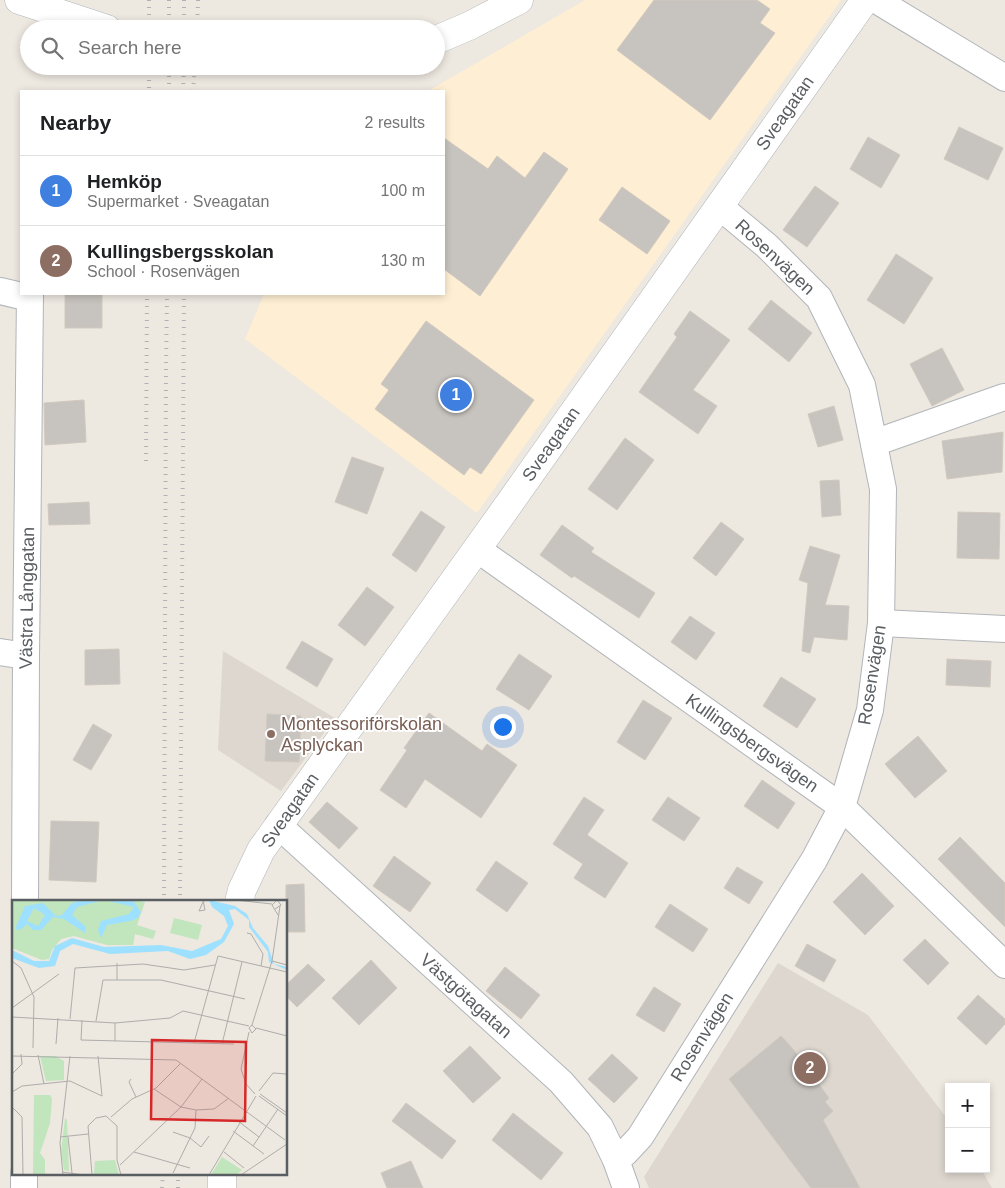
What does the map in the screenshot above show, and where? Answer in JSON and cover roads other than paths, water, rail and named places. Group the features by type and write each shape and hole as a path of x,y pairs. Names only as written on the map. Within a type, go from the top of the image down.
{"street":[{"path":"19,0 80,20"},
{"path":"445,36 519,0"},
{"name":"Sveagatan","path":"241,896 261,850 278,825 477,550 865,0"},
{"path":"876,0 1005,78"},
{"path":"53,4 88,20"},
{"name":"Rosenvägen","path":"616,1160 640,1137 814,860 842,806 870,710 881,623 883,489 862,385 819,298 767,246 719,206"},
{"path":"0,291 20,294"},
{"name":"Västra Långgatan","path":"25,900 30,296"},
{"path":"874,443 1004,397"},
{"name":"Kullingsbergsvägen","path":"477,550 842,806 1005,965"},
{"path":"881,623 1005,629"},
{"path":"0,652 26,656"},
{"name":"Västgötagatan","path":"278,825 561,1082 600,1127 616,1160 626,1188"}],"railway":[{"path":"149,0 149,20"},
{"path":"169,0 169,20"},
{"path":"184,0 184,20"},
{"path":"197,20 198,0"},
{"path":"149,75 149,90"},
{"path":"169,75 169,90"},
{"path":"183,90 184,75"},
{"path":"193,90 194,75"},
{"path":"146,461 147,295"},
{"path":"164,900 167,295"},
{"path":"180,900 184,295"},
{"path":"162,1188 163,1176"},
{"path":"178,1176 178,1188"}],"place":[{"name":"Hemköp","path":"456,395"},
{"name":"Montessoriförskolan Asplyckan","path":"271,734"},
{"name":"Kullingsbergsskolan","path":"810,1068"}]}
